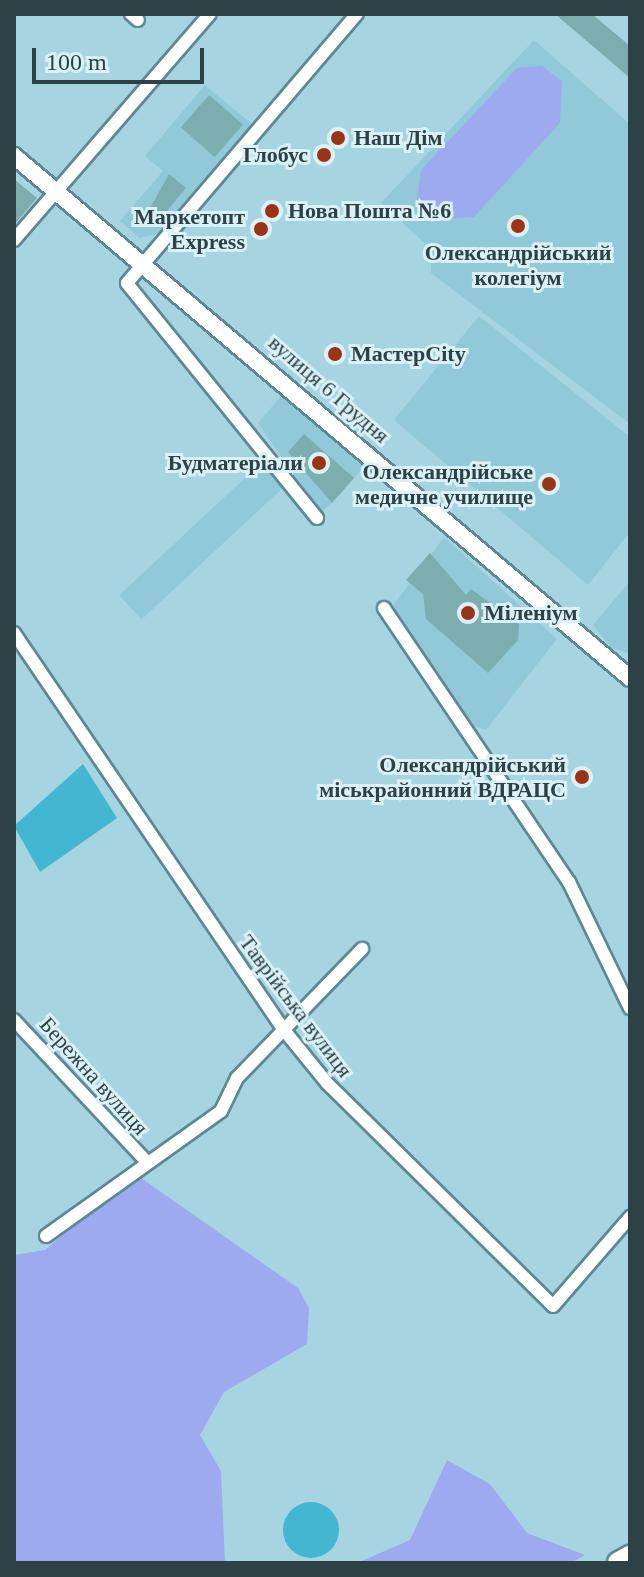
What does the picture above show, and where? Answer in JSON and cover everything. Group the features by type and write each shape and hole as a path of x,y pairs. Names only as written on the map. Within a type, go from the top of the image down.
{"highway":[{"path":"619,1563 630,1557"}],"street":[{"path":"14,240 210,14"},
{"path":"317,518 127,283 143,259 357,14"},
{"name":"вулиця 6 Грудня","path":"14,156 143,259 630,678"},
{"path":"384,608 569,882 630,1008"},
{"name":"Таврійська вулиця","path":"14,633 284,1030 327,1083 553,1306 630,1217"},
{"path":"46,1236 145,1160 221,1111 237,1078 362,949"},
{"name":"Бережна вулиця","path":"14,1020 145,1160"}],"shaded area":[{"name":"Олександрійський колегіум","path":"534,40 630,124 630,424 431,273 431,249 381,203"},
{"path":"542,66 562,81 560,123 474,217 435,220 417,200 421,170 517,68"},
{"path":"205,85 252,124 157,234 139,238 120,221 163,171 145,156"},
{"name":"Олександрійське медичне училище","path":"479,316 630,437 630,532 588,585 394,420"},
{"path":"281,396 364,467 321,514 258,423"},
{"path":"261,463 284,487 142,619 119,595"},
{"path":"444,537 557,639 486,730 469,724 392,607"},
{"path":"630,581 630,654 612,648 593,625"},
{"path":"83,764 117,818 40,872 14,826"},
{"path":"134,1173 298,1288 309,1308 307,1344 224,1392 200,1435 221,1471 225,1563 14,1563 14,1255 45,1250"},
{"path":"447,1460 490,1484 527,1533 585,1555 571,1563 357,1563 410,1540"},
{"path":"311,1502 331,1510 339,1530 331,1550 311,1558 291,1550 283,1530 291,1510"}],"building":[{"path":"555,14 592,14 630,46 630,78"},
{"path":"209,95 243,125 215,157 181,127"},
{"path":"169,174 186,188 161,218 150,208"},
{"path":"14,179 37,198 14,225"},
{"name":"Будматеріали","path":"304,434 354,478 332,503 288,452"},
{"name":"Міленіум","path":"430,553 466,595 471,589 519,624 518,640 488,673 426,619 423,594 406,580"}],"place":[{"name":"Наш Дім","path":"338,138"},
{"name":"Глобус","path":"324,155"},
{"name":"Нова Пошта №6","path":"272,211"},
{"name":"Олександрійський колегіум","path":"518,226"},
{"name":"Маркетопт Express","path":"261,229"},
{"name":"МастерCity","path":"335,354"},
{"name":"Будматеріали","path":"319,463"},
{"name":"Олександрійське медичне училище","path":"549,484"},
{"name":"Міленіум","path":"468,613"},
{"name":"Олександрійський міськрайонний ВДРАЦС","path":"582,777"}]}
